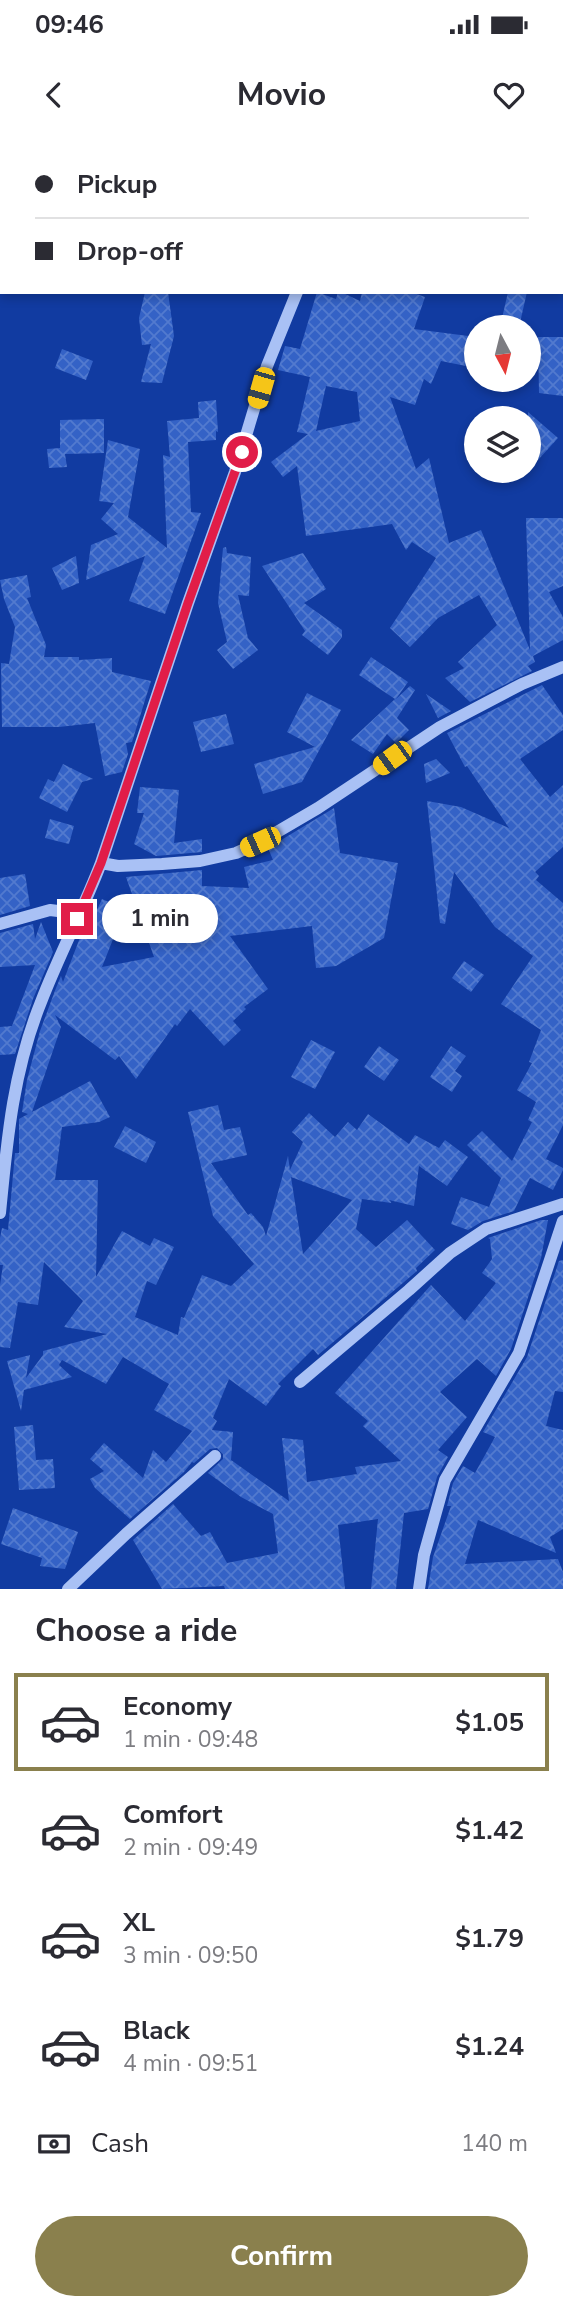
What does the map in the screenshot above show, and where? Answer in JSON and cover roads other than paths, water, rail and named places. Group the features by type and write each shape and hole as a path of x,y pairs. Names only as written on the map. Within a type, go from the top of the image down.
{"street":[{"path":"0,1213 7,1134 18,1078 41,1001 101,863 192,590 235,472 267,366 296,294"},
{"path":"101,863 118,866 162,864 200,861 236,853 318,808 440,727 522,684 563,667"},
{"path":"0,924 50,910 77,919"},
{"path":"300,1382 450,1253 497,1225 563,1204"},
{"path":"419,1589 424,1555 445,1480 519,1353 563,1221"},
{"path":"68,1589 215,1456"}]}
